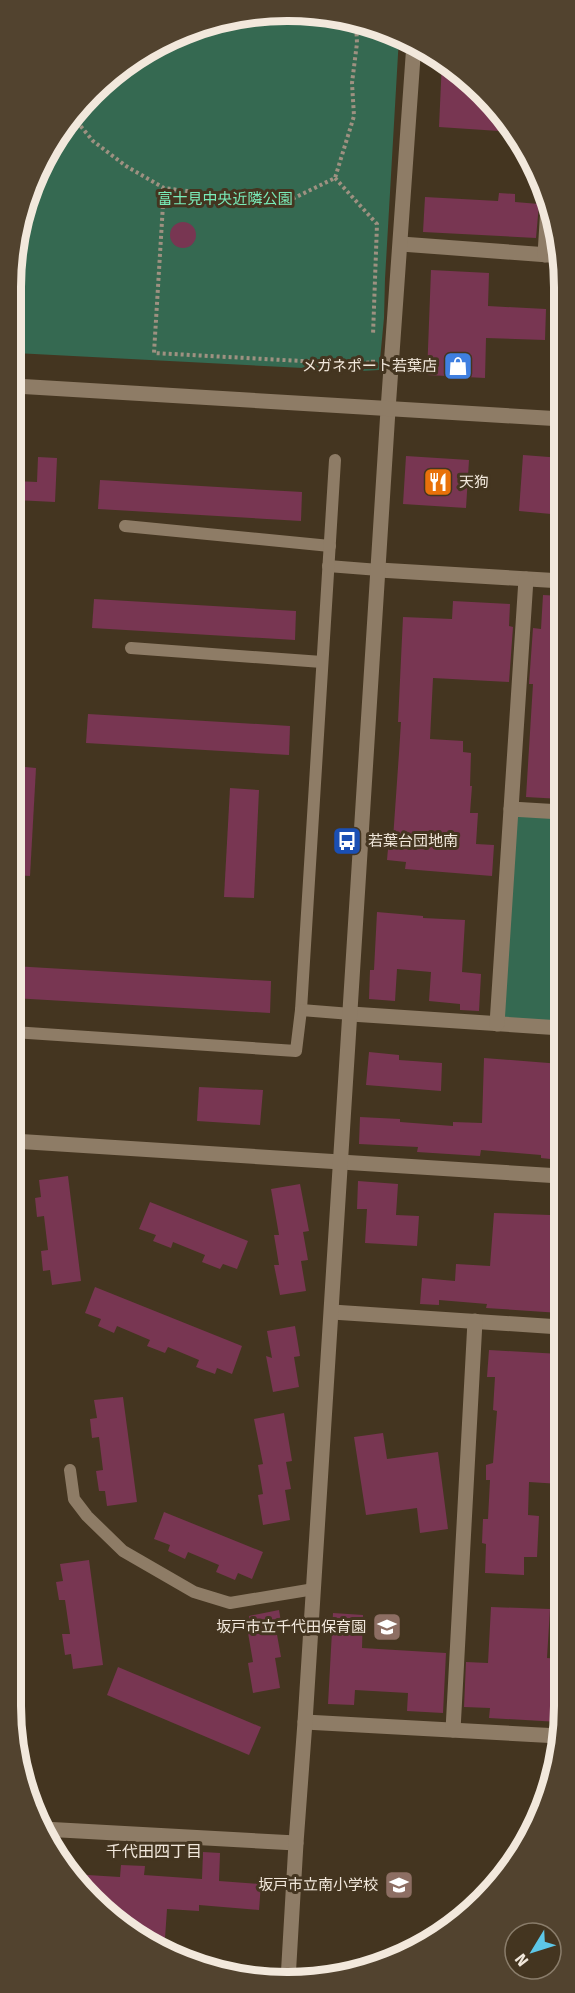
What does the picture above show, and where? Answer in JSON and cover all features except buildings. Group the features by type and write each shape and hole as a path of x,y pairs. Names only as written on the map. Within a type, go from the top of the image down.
{"street":[{"path":"288,1972 388,410 413,53"},
{"path":"545,255 547,226"},
{"path":"401,244 552,255"},
{"path":"21,386 554,419"},
{"path":"379,570 554,581"},
{"path":"497,1024 526,579"},
{"path":"511,809 554,812"},
{"path":"351,1014 554,1028"},
{"path":"21,1142 554,1176"},
{"path":"332,1312 554,1327"},
{"path":"453,1730 475,1321"},
{"path":"305,1722 552,1736"},
{"path":"52,1829 296,1843"}],"lane":[{"path":"21,1033 296,1051 301,1010 335,460"},
{"path":"125,526 330,546"},
{"path":"328,566 379,570"},
{"path":"131,648 322,662"},
{"path":"301,1010 351,1014"},
{"path":"70,1470 74,1499 94,1523 123,1551 194,1592 230,1603 314,1589"}],"path":[{"path":"78,123 93,141 126,166 164,188 256,200 292,199 335,178 347,146 354,116 352,83 356,30"},
{"path":"335,178 377,224 373,339"},
{"path":"164,188 154,353 357,364 373,362 373,350"}],"green space":[{"name":"富士見中央近隣公園","path":"288,21 322,23 356,30 399,45 384,318 379,370 21,353 23,253 30,219 41,186 57,154 76,125 99,99 125,76 154,57 186,41 219,30 253,23"},
{"path":"511,809 554,812 554,1028 497,1024"}],"place":[{"name":"メガネポート若葉店","path":"458,366"},
{"name":"天狗","path":"438,482"},
{"name":"若葉台団地南","path":"347,841"},
{"name":"坂戸市立千代田保育園","path":"387,1627"},
{"name":"坂戸市立南小学校","path":"399,1885"}],"district":[{"name":"千代田四丁目","path":"154,1851"}]}
